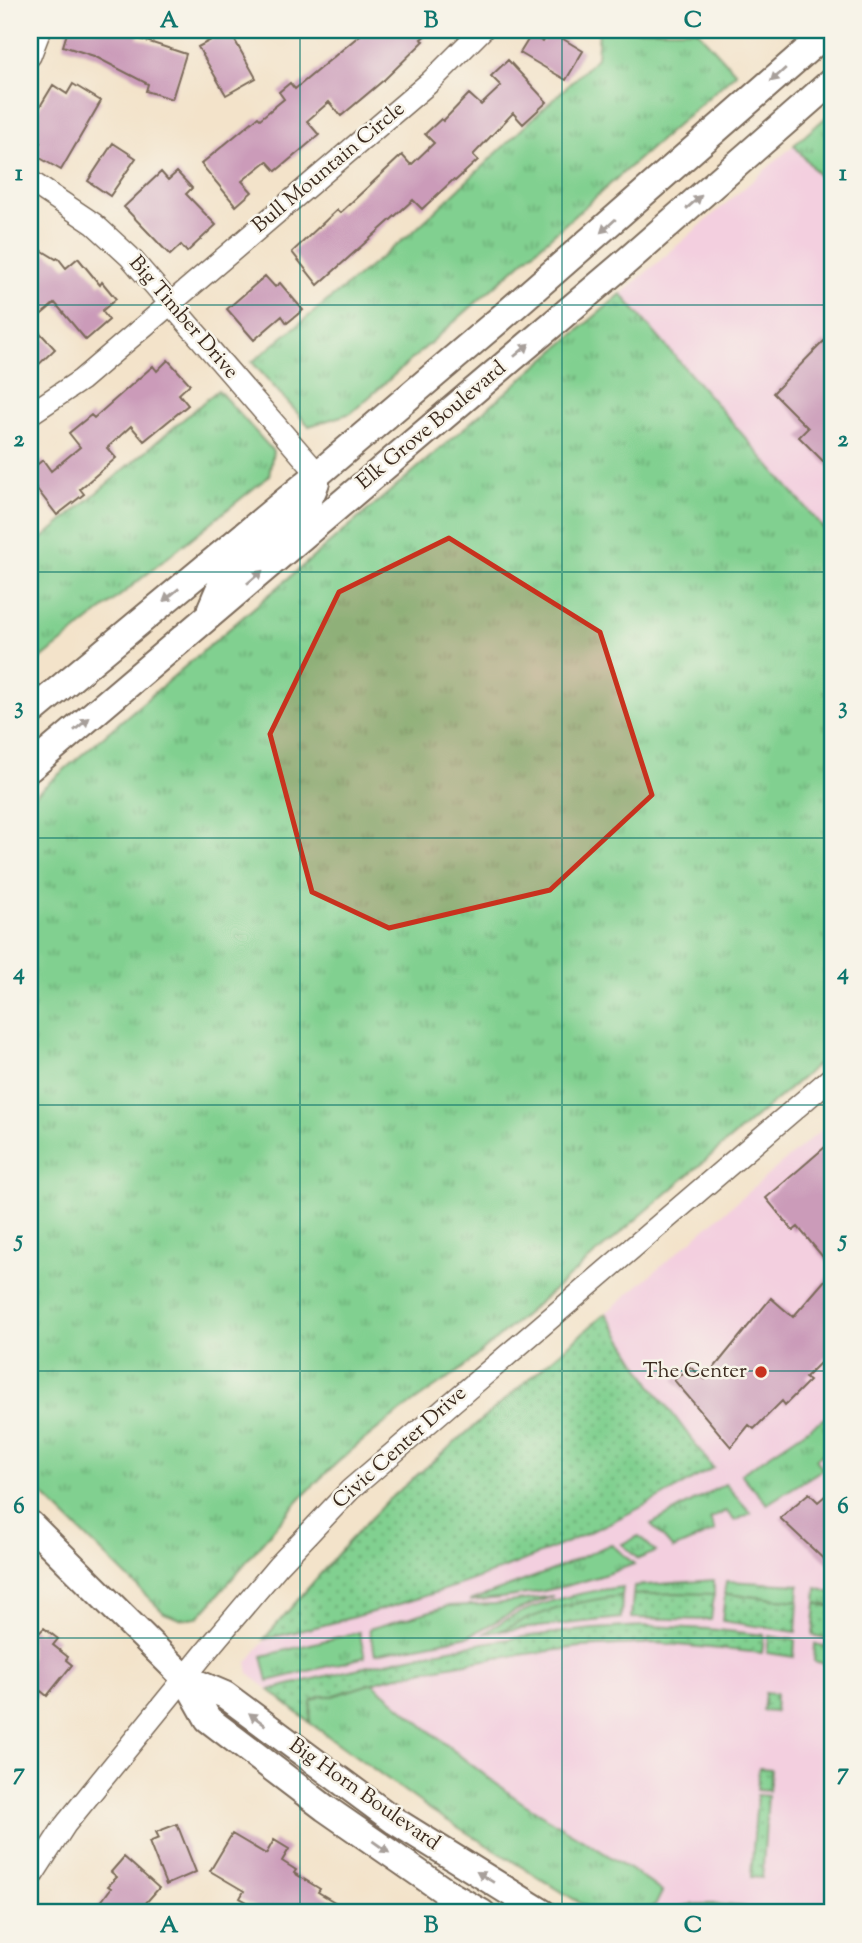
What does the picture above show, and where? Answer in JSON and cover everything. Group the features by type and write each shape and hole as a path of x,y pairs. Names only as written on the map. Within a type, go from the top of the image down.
{"main road":[{"name":"Elk Grove Boulevard","path":"30,713 500,319 830,30"},
{"name":"Elk Grove Boulevard","path":"30,768 611,275 832,81"},
{"path":"347,499 357,464 478,359 493,337 500,319"},
{"path":"205,619 227,576 294,520 310,500 318,474"},
{"name":"Big Horn Boulevard","path":"30,1524 184,1678 208,1720 325,1808 449,1894 482,1913"},
{"name":"Big Horn Boulevard","path":"184,1678 225,1695 395,1821 543,1913"}],"street":[{"path":"30,56 40,30"},
{"name":"Bull Mountain Circle","path":"30,414 80,380 430,82 482,30"},
{"name":"Big Timber Drive","path":"30,181 94,224 130,257 318,474"},
{"name":"Civic Center Drive","path":"30,1879 65,1825 184,1678 278,1566 350,1490 832,1077"}],"highlighted area":[{"path":"449,538 600,632 652,795 550,890 389,928 312,892 270,734 339,592"}],"shaded area":[{"path":"794,145 832,192 832,540 621,294"},
{"path":"828,1124 832,1126 832,1913 596,1913 432,1811 368,1765 252,1677 247,1662 348,1542 407,1482"}],"green space":[{"path":"599,30 697,30 736,73 351,413 309,426 252,362 415,230 597,58"},
{"path":"832,112 832,192 794,145"},
{"path":"621,294 832,538 832,1052 459,1371 358,1444 290,1510 198,1617 180,1619 164,1613 30,1482 30,799"},
{"path":"218,390 273,451 269,476 30,668 30,549"},
{"path":"606,1313 651,1385 713,1468 606,1525 496,1572 382,1609 264,1639 387,1501"},
{"path":"832,1413 832,1448 816,1459 823,1469 767,1504 741,1474"},
{"path":"725,1484 751,1513 735,1521 726,1511 710,1519 715,1531 673,1549 651,1524"},
{"path":"639,1536 656,1552 638,1559 622,1544"},
{"path":"611,1544 634,1564 553,1589 470,1601 553,1570"},
{"path":"714,1580 714,1594 633,1595 634,1586"},
{"path":"726,1581 799,1585 798,1601 725,1594"},
{"path":"623,1587 622,1596 563,1607 500,1631 485,1633 516,1615 551,1601"},
{"path":"817,1588 832,1593 832,1607 816,1603"},
{"path":"714,1594 711,1620 631,1618 633,1595"},
{"path":"725,1594 798,1601 796,1632 722,1621"},
{"path":"553,1596 515,1611 469,1636 375,1654 369,1629 448,1606 495,1604"},
{"path":"622,1596 621,1618 500,1631 560,1608 590,1600"},
{"path":"816,1603 832,1607 832,1640 813,1635"},
{"path":"650,1626 764,1635 762,1653 656,1643 580,1647 496,1658 421,1671 332,1696 321,1696 311,1701 310,1723 269,1690 458,1647 553,1633"},
{"path":"359,1632 365,1657 268,1681 262,1656"},
{"path":"769,1636 795,1640 794,1657 767,1653"},
{"path":"815,1644 832,1648 832,1666 814,1661"},
{"path":"373,1683 503,1789 629,1868 662,1892 655,1906 634,1913 596,1913 432,1811 310,1723 311,1700"},
{"path":"765,1693 776,1694 775,1712 763,1711"},
{"path":"759,1768 771,1769 769,1791 757,1790"},
{"path":"757,1795 768,1796 762,1878 751,1877"},
{"path":"689,1905 745,1907 743,1913 652,1913"}],"building":[{"path":"68,30 142,30 137,38 186,54 172,99 146,91 148,84 94,56 63,46"},
{"path":"229,30 256,78 226,95 198,47"},
{"path":"366,30 432,30 385,79 341,116 329,102 307,121 319,135 276,171 267,161 242,181 252,192 236,206 201,164 284,99 279,92 290,83 295,89"},
{"path":"550,31 583,51 566,80 520,53 531,35 543,42"},
{"path":"508,60 547,102 523,124 513,113 473,155 478,160 455,181 422,209 413,200 318,285 292,252 337,210 340,213 402,155 411,165 434,143 425,134 441,119 443,121 469,94 481,105 501,86 491,76"},
{"path":"73,84 101,101 61,170 33,154 40,143 30,138 30,123 53,85 67,94"},
{"path":"113,143 136,158 110,196 88,181"},
{"path":"161,172 168,180 177,172 192,188 186,194 216,225 187,252 181,245 170,255 124,207"},
{"path":"41,250 58,258 66,268 78,258 100,285 102,282 116,299 102,311 109,320 86,340 55,303 31,323 55,349 30,373 30,266"},
{"path":"265,276 275,287 280,283 303,310 287,323 282,316 254,340 227,309"},
{"path":"824,341 832,350 832,470 799,437 808,428 773,393"},
{"path":"168,360 190,384 179,394 188,405 144,441 131,426 107,448 116,458 80,489 84,494 57,515 30,480 30,470 43,460 51,471 80,447 69,433 91,415 94,418 153,366 157,371"},
{"path":"832,1141 832,1268 798,1227 793,1231 766,1198"},
{"name":"The Center","path":"832,1272 832,1351 805,1378 809,1381 785,1405 782,1401 754,1429 749,1425 731,1447 674,1380 690,1367 705,1379 771,1298 793,1317"},
{"path":"832,1490 832,1567 780,1518 809,1493 818,1502"},
{"path":"30,1626 39,1633 44,1628 58,1639 53,1645 68,1657 66,1660 72,1665 47,1696 41,1691 30,1705"},
{"path":"177,1824 196,1872 166,1885 149,1842 159,1838 156,1832"},
{"path":"232,1834 266,1854 274,1840 289,1849 282,1861 296,1870 294,1873 320,1889 318,1892 353,1913 267,1913 240,1898 244,1891 210,1871"},
{"path":"124,1857 159,1888 137,1913 93,1913 111,1888 108,1886 117,1877 111,1872"}],"place":[{"name":"The Center","path":"761,1372"}]}
